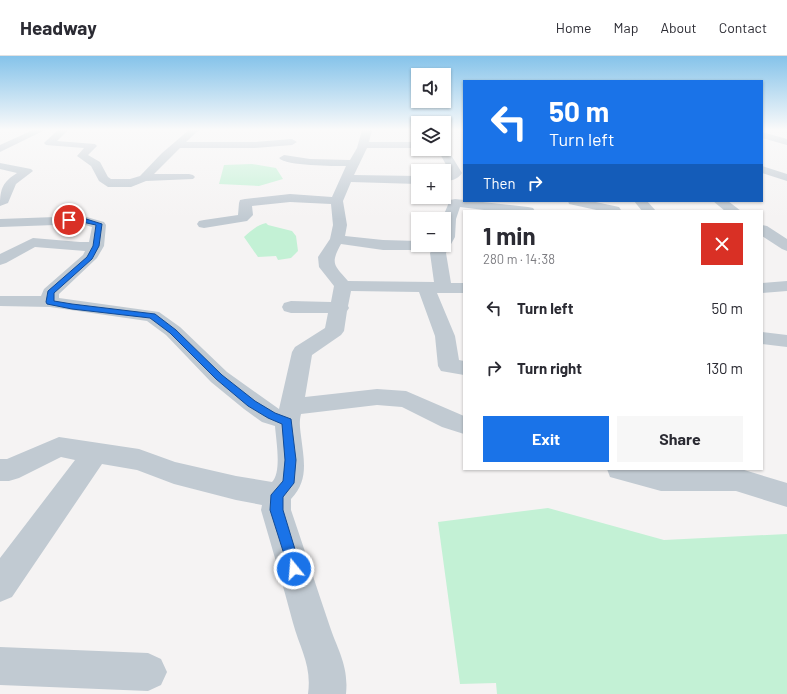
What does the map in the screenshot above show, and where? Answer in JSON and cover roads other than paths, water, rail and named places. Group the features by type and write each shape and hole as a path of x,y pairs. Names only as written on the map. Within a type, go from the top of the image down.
{"street":[{"path":"89,160 96,164 103,179 108,182 130,183 144,178 189,178"},
{"path":"144,178 161,160"},
{"path":"289,160 307,166 350,170 411,179"},
{"path":"327,694 329,683 327,661 312,627 276,510 277,495 288,483 290,460 290,414 302,352 334,331 340,308 342,286 327,267 326,256 337,239 340,225 336,201 350,170 357,160"},
{"path":"451,164 456,173 451,176"},
{"path":"0,166 27,172 11,182 3,200 0,202"},
{"path":"763,169 787,178"},
{"path":"451,179 463,180"},
{"path":"204,224 242,218 246,215 245,203 276,205 303,198 336,201"},
{"path":"578,202 614,210"},
{"path":"641,202 649,210"},
{"path":"720,202 732,210"},
{"path":"451,214 455,204 518,210"},
{"path":"0,223 83,220 99,224 96,246 89,258 50,293 50,302"},
{"path":"763,230 787,246"},
{"path":"337,239 383,245 411,245"},
{"path":"0,260 33,242 80,247 96,246"},
{"path":"439,252 434,287 445,336 449,366 463,368"},
{"path":"342,286 463,288"},
{"path":"763,288 787,286"},
{"path":"0,301 50,302 152,316 173,332 219,377 271,416 290,414 377,397 406,398 463,425"},
{"path":"291,307 340,308"},
{"path":"763,338 787,341"},
{"path":"0,470 9,470 59,447 139,460 174,473 236,488 277,495"},
{"path":"0,585 95,453"},
{"path":"624,470 661,479 736,479 787,495"},
{"path":"0,666 148,672"}]}
